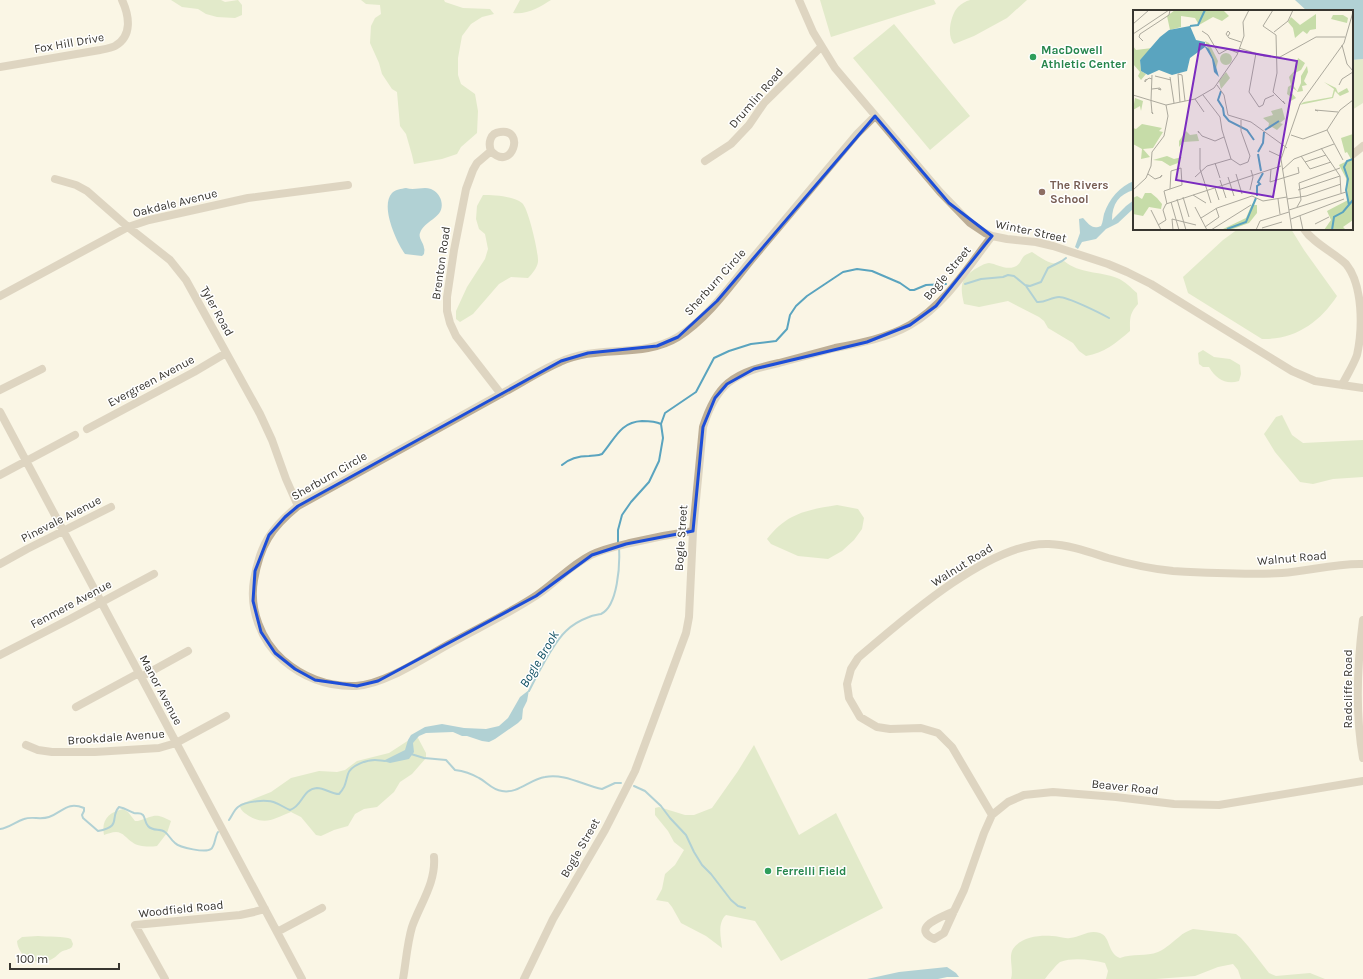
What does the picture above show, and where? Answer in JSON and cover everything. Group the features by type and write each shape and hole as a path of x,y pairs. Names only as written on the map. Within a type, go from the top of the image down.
{"street":[{"name":"Fox Hill Drive","path":"0,67 100,50 120,43 127,31 129,19 122,0"},
{"name":"Winter Street","path":"799,0 821,46 842,77 960,214 978,228 992,236 1032,241 1054,246 1118,268 1151,284 1292,371 1315,381 1363,388"},
{"name":"Drumlin Road","path":"705,161 732,144 749,125 764,103 821,46"},
{"name":"Sherburn Circle","path":"693,531 670,534 626,544 592,555 583,560 536,596 399,672 378,681 357,686 338,685 315,680 295,669 275,652 261,632 255,614 253,584 259,556 269,535 285,517 298,506 561,361 574,356 604,351 657,346 678,336 690,328 717,301 857,134 875,116"},
{"path":"1353,154 1363,146"},
{"name":"Brenton Road","path":"491,151 477,163 470,176 465,192 447,297 447,311 450,323 456,336 501,394"},
{"name":"Tyler Road","path":"55,179 76,185 87,191 128,227 170,260 179,270 226,353 272,440 286,479 298,506"},
{"name":"Oakdale Avenue","path":"0,296 128,227 149,220 248,198 348,185"},
{"path":"1305,230 1308,235 1335,254 1352,271 1360,288 1362,298 1362,315 1359,345 1354,363 1342,385"},
{"name":"Bogle Street","path":"524,979 553,919 605,830 635,771 686,633 690,609 693,531 703,428 715,398 727,384 754,369 834,348 866,342 894,333 910,325 936,306 992,236"},
{"name":"Evergreen Avenue","path":"87,429 194,372 226,353"},
{"path":"0,390 42,369"},
{"name":"Manor Avenue","path":"0,412 302,979"},
{"path":"0,475 75,435"},
{"name":"Pinevale Avenue","path":"0,564 111,507"},
{"name":"Walnut Road","path":"992,815 952,746 938,734 921,728 890,729 877,727 860,717 849,698 847,684 850,669 858,658 937,595 984,563 1022,547 1049,544 1079,548 1109,558 1172,571 1252,574 1282,573 1363,564"},
{"name":"Fenmere Avenue","path":"0,655 154,574"},
{"name":"Radcliffe Road","path":"1363,620 1359,652 1358,694 1360,744 1363,758"},
{"path":"76,707 188,651"},
{"name":"Brookdale Avenue","path":"26,745 44,752 95,752 159,748 176,743 226,716"},
{"name":"Beaver Road","path":"954,911 964,890 992,815 1008,802 1024,795 1053,792 1116,797 1174,804 1219,805 1363,781"},
{"path":"403,979 409,937 434,875 434,857"},
{"name":"Woodfield Road","path":"165,979 135,925 244,915 265,908"},
{"path":"277,932 322,908"}],"highlighted area":[{"path":"875,116 949,203 992,236 936,306 910,325 867,342 754,369 727,384 715,398 703,427 693,531 626,544 592,555 536,596 378,681 357,686 315,680 295,669 275,653 261,632 253,601 255,571 269,535 285,517 298,506 561,361 588,353 657,346 678,337 717,301"}],"green space":[{"path":"171,0 221,0 225,2 238,0 242,5 242,15 235,18 217,17 206,14 198,9 182,7"},
{"path":"361,0 444,0 445,2 463,8 490,9 494,14 482,17 471,24 462,36 458,58 458,75 461,84 475,94 478,111 477,133 461,147 457,154 442,159 414,164 406,134 400,126 397,92 392,89 382,74 370,43 371,26 375,18 381,14 380,5 366,4"},
{"path":"520,0 551,0 528,12 513,13"},
{"path":"820,0 934,0 936,4 831,37"},
{"path":"970,0 1027,0 1007,18 974,36 954,44 950,36 950,25 953,15 959,6"},
{"path":"894,24 970,116 930,150 853,58"},
{"path":"1363,59 1363,103 1353,109 1353,60"},
{"path":"483,195 509,197 522,203 533,231 538,262 533,273 528,278 511,277 499,284 473,314 460,322 456,319 456,311 467,287 485,259 488,249 485,234 479,229 476,219 477,206"},
{"path":"1237,230 1292,230 1337,296 1323,314 1306,328 1296,333 1274,339 1262,339 1188,293 1183,277 1223,240"},
{"path":"1032,252 1051,263 1060,263 1064,261 1076,268 1117,278 1128,285 1137,293 1138,304 1131,317 1130,331 1104,350 1086,356 1079,351 1073,343 1048,328 1044,321 1039,317 1008,301 979,307 964,304 962,284 966,276 975,269 987,263 1011,268 1019,264 1025,255"},
{"path":"1203,350 1214,357 1230,359 1240,365 1241,374 1239,381 1230,382 1222,380 1215,375 1209,367 1203,367 1199,364 1198,353"},
{"path":"1282,415 1292,435 1303,443 1363,440 1363,477 1333,479 1313,484 1300,482 1275,452 1264,434 1276,417"},
{"path":"837,505 858,509 864,518 862,529 854,540 842,551 828,559 798,556 771,544 767,539 782,523 798,514"},
{"path":"418,738 426,753 426,758 412,774 400,782 394,792 377,807 364,809 355,814 348,826 321,836 316,835 301,817 291,812 266,821 249,816 240,807 241,804 271,792 291,778 319,771 337,772 345,770 357,761 389,753 409,740"},
{"name":"Ferrelli Field","path":"754,745 799,835 836,813 883,908 781,961 755,921 726,915 721,922 720,935 722,948 706,936 681,923 668,902 656,900 662,889 665,874 675,865 684,850 674,842 668,831 655,815 655,808 659,807 685,815 694,815 712,808"},
{"path":"123,809 128,812 135,821 151,816 161,816 171,821 167,833 157,846 140,846 134,844 123,834 118,832 104,835 103,830 107,818 114,812"},
{"path":"1193,929 1236,934 1248,946 1269,973 1276,976 1310,973 1325,979 1241,979 1238,970 1233,964 1218,967 1195,976 1156,979 1106,979 1108,971 1105,963 1077,959 1060,962 1045,979 1011,979 1011,956 1013,949 1025,939 1047,936 1068,938 1096,932 1100,933 1106,938 1113,953 1120,958 1158,952 1167,947 1182,934"},
{"path":"38,936 68,938 71,939 73,944 71,948 61,952 50,960 45,962 34,961 24,956 18,947 17,941 22,937"}],"water":[{"path":"1295,0 1363,0 1363,59 1353,60 1353,10 1306,10"},
{"path":"1133,181 1133,190 1124,194 1117,200 1113,209 1112,220 1133,201 1133,209 1118,223 1106,229 1096,239 1082,242 1078,249 1075,247 1080,233 1079,219 1083,218 1093,227 1101,226 1106,208 1112,198 1129,183"},
{"path":"406,188 431,189 438,194 441,200 441,211 426,224 420,233 424,250 424,254 422,256 405,254 397,241 388,215 389,199 392,193"},
{"path":"529,690 527,701 523,709 522,719 489,742 462,736 453,732 426,733 419,736 413,743 414,752 409,759 390,763 383,761 405,750 411,735 425,727 442,724 464,728 486,729 499,726 508,718 520,697"},
{"path":"947,967 959,977 938,979 867,979 899,972"}],"waterway":[{"name":"Bogle Brook","path":"965,284 981,279 1003,277 1008,275 1014,276 1025,285 1030,286 1041,282 1048,268 1066,258"},
{"name":"Bogle Brook","path":"618,544 618,530 622,515 631,502 649,482 659,461 663,438 661,424 665,413 696,392 714,358 729,351 751,344 776,341 787,329 790,315 796,306 807,296 843,272 857,269 872,271 900,283 910,290 926,285 946,284"},
{"path":"1026,286 1037,302 1043,302 1059,297 1084,306 1109,318"},
{"path":"562,465 582,456 602,454 619,432 628,424 642,421 661,424"},
{"name":"Bogle Brook","path":"529,691 561,636 580,621 601,614 607,610 611,603 617,584 619,548"},
{"path":"411,754 424,758 446,760 455,770 473,775 495,789 502,791 513,790 534,780 552,776 566,778 602,789 615,783 621,783"},
{"name":"Bogle Brook","path":"229,820 238,807 251,802 272,802 290,810 298,805 305,794 312,789 320,788 339,794 344,787 348,774 352,768 368,761 385,761"},
{"path":"634,786 645,791 661,806 686,835 702,865 731,900 738,906 745,908"},
{"name":"Bogle Brook","path":"0,829 27,818 49,817 69,806 78,806 84,808 82,815 83,818 98,831 106,829 113,824 116,811 119,807 141,814 144,816 146,823 150,828 163,831 174,842 182,847 204,850 211,849 218,832"}],"place":[{"name":"MacDowell Athletic Center","path":"1033,57"},
{"name":"The Rivers School","path":"1042,192"},
{"name":"Ferrelli Field","path":"768,871"}]}
